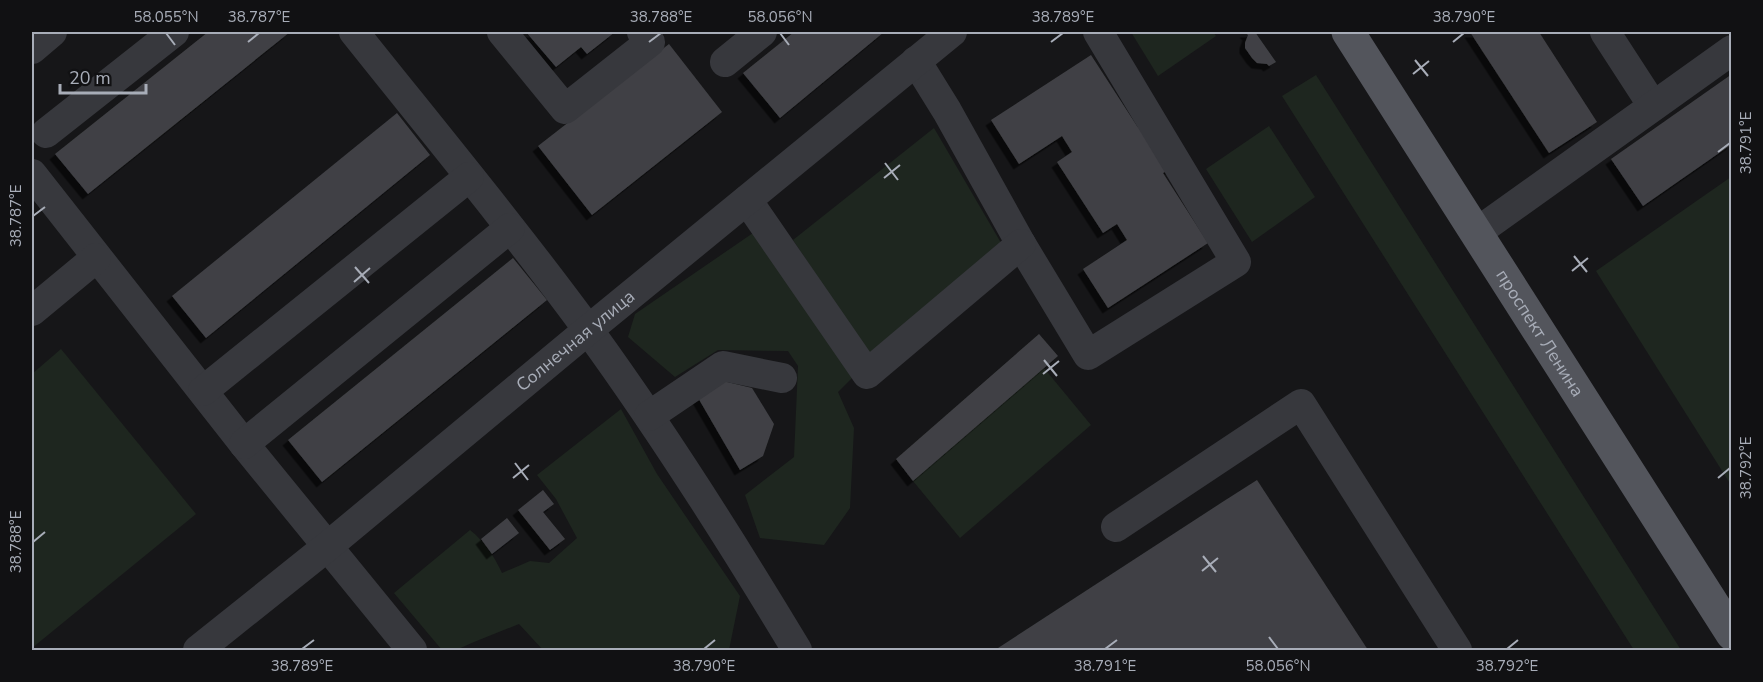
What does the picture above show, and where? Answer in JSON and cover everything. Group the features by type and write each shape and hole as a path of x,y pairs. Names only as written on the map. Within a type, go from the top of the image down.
{"main road":[{"name":"проспект Ленина","path":"1348,32 1731,634"}],"street":[{"path":"32,49 52,32"},
{"path":"36,131 174,32"},
{"path":"354,32 588,330 649,416 797,651"},
{"path":"502,32 565,109 650,42 642,32"},
{"path":"725,62 762,32"},
{"name":"Солнечная улица","path":"198,651 952,32"},
{"path":"916,61 1088,355 1236,262 1098,32"},
{"path":"1605,32 1653,106"},
{"path":"1476,232 1731,50"},
{"path":"32,174 244,444 412,651"},
{"path":"203,391 469,177"},
{"path":"747,200 867,374 1022,244"},
{"path":"244,444 510,228"},
{"path":"32,311 96,258"},
{"path":"649,416 723,366 782,378"},
{"path":"1116,527 1301,404 1457,651"}],"shaded area":[{"path":"1131,32 1213,32 1216,36 1158,76"},
{"path":"1316,75 1681,650 1634,650 1282,96"},
{"path":"1269,126 1315,197 1252,242 1206,169"},
{"path":"934,128 1004,248 871,358 793,240"},
{"path":"1731,177 1731,485 1596,271"},
{"path":"753,233 856,374 838,392 854,428 850,508 824,545 760,538 745,495 794,457 798,366 788,351 718,350 675,377 628,337 635,314"},
{"path":"61,349 196,514 32,648 32,374"},
{"path":"1044,368 1091,425 960,538 913,481"},
{"path":"621,409 657,474 740,596 729,650 543,650 519,624 456,650 442,650 394,593 470,530 489,550 502,573 530,561 549,563 577,538 556,499 537,475"}],"building":[{"path":"208,32 290,32 88,194 55,154"},
{"path":"526,32 615,32 587,54 581,47 556,67"},
{"path":"794,32 884,32 780,118 743,73"},
{"path":"1245,32 1255,32 1276,62 1269,66 1257,63 1245,48 1248,35"},
{"path":"1470,32 1539,32 1597,122 1549,153"},
{"path":"669,44 722,112 592,215 538,146"},
{"path":"1091,55 1137,126 1172,168 1163,173 1208,243 1108,308 1083,269 1127,240 1117,224 1103,233 1057,162 1072,152 1062,136 1019,164 991,120"},
{"path":"1732,74 1732,144 1643,206 1611,159"},
{"path":"397,113 430,155 206,338 172,296"},
{"path":"513,258 547,300 322,482 288,440"},
{"path":"1039,334 1058,356 913,481 896,459"},
{"path":"723,381 752,388 774,424 763,456 740,470 697,396"},
{"path":"1257,480 1368,650 995,650 1224,501"},
{"path":"543,490 554,504 543,512 565,539 550,550 518,510"},
{"path":"507,518 519,533 492,554 481,539"}]}
